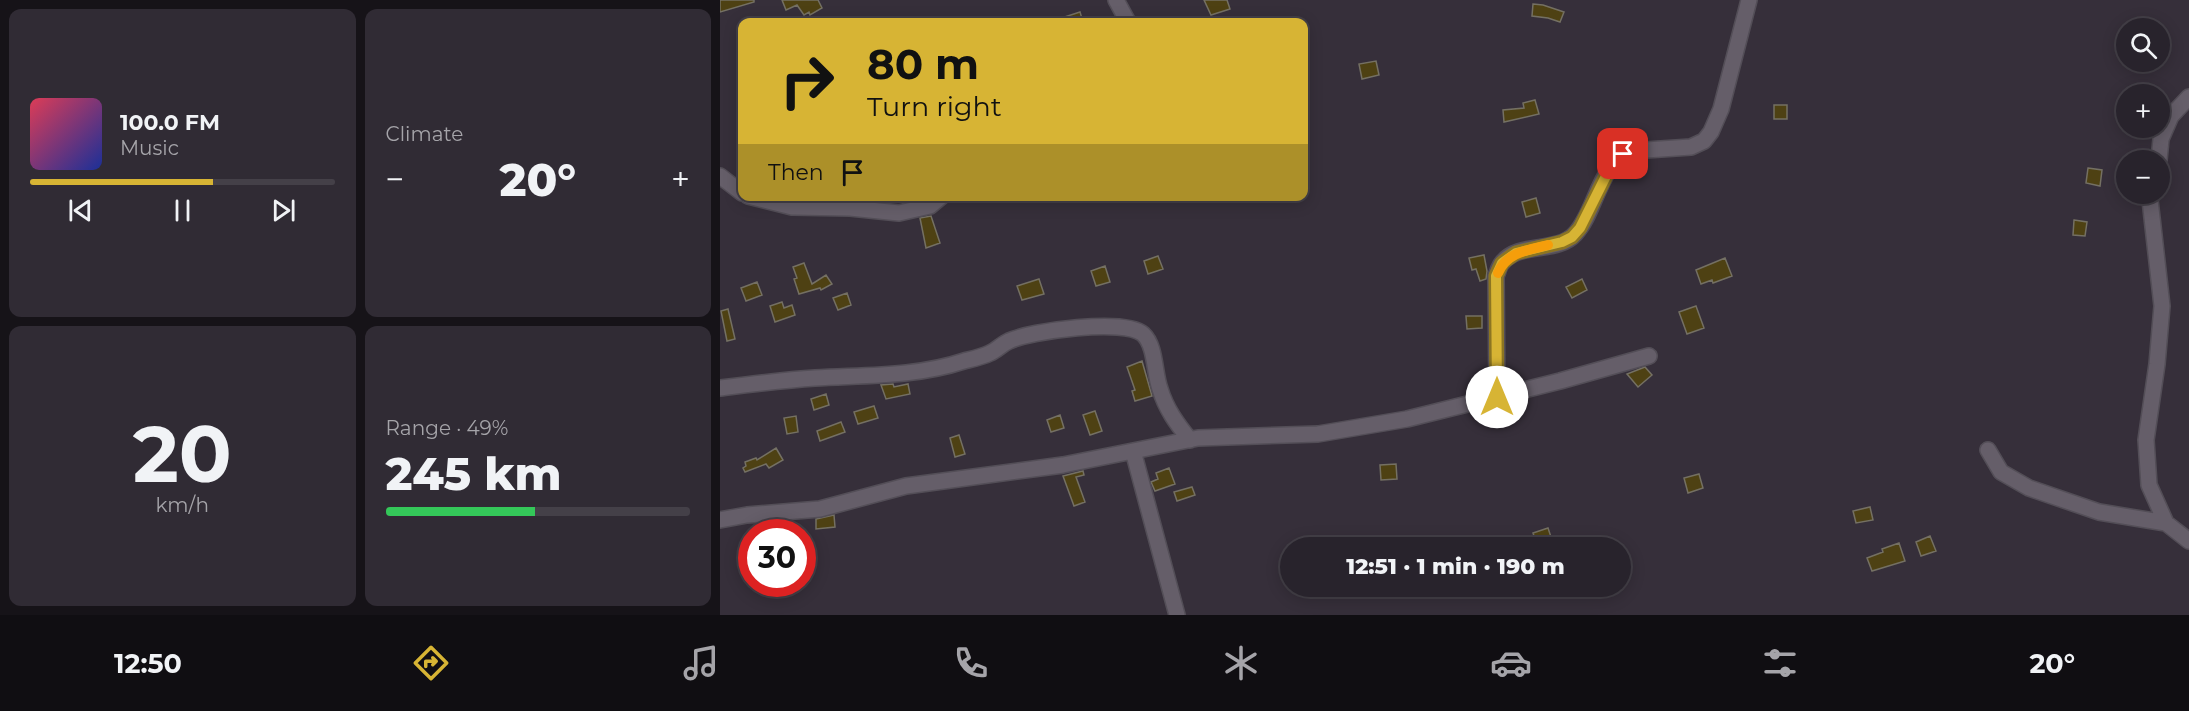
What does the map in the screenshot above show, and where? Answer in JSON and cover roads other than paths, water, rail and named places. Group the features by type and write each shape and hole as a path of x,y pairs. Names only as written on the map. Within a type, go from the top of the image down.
{"street":[{"path":"1116,0 1126,18"},
{"path":"1497,397 1496,276 1502,263 1516,253 1562,242 1572,237 1580,228 1609,170 1623,154 1631,151 1691,147 1704,141 1712,132 1721,109 1749,0"},
{"path":"2159,150 2161,139 2171,116 2189,97"},
{"path":"720,176 738,190"},
{"path":"768,201 792,207 850,208 899,213 930,206 936,201"},
{"path":"2151,204 2162,306 2157,364 2146,440 2150,485 2166,523"},
{"path":"720,388 917,371 960,363 990,353 1009,341 1037,332 1097,326 1131,328 1141,332 1148,340 1159,387 1169,412 1190,440"},
{"path":"720,520 747,515 820,509 906,486 1063,465 1190,440 1318,434 1407,419 1649,356"},
{"path":"1988,450 2001,472 2029,488 2099,512 2166,523 2189,541"},
{"path":"1133,452 1177,615"}]}
